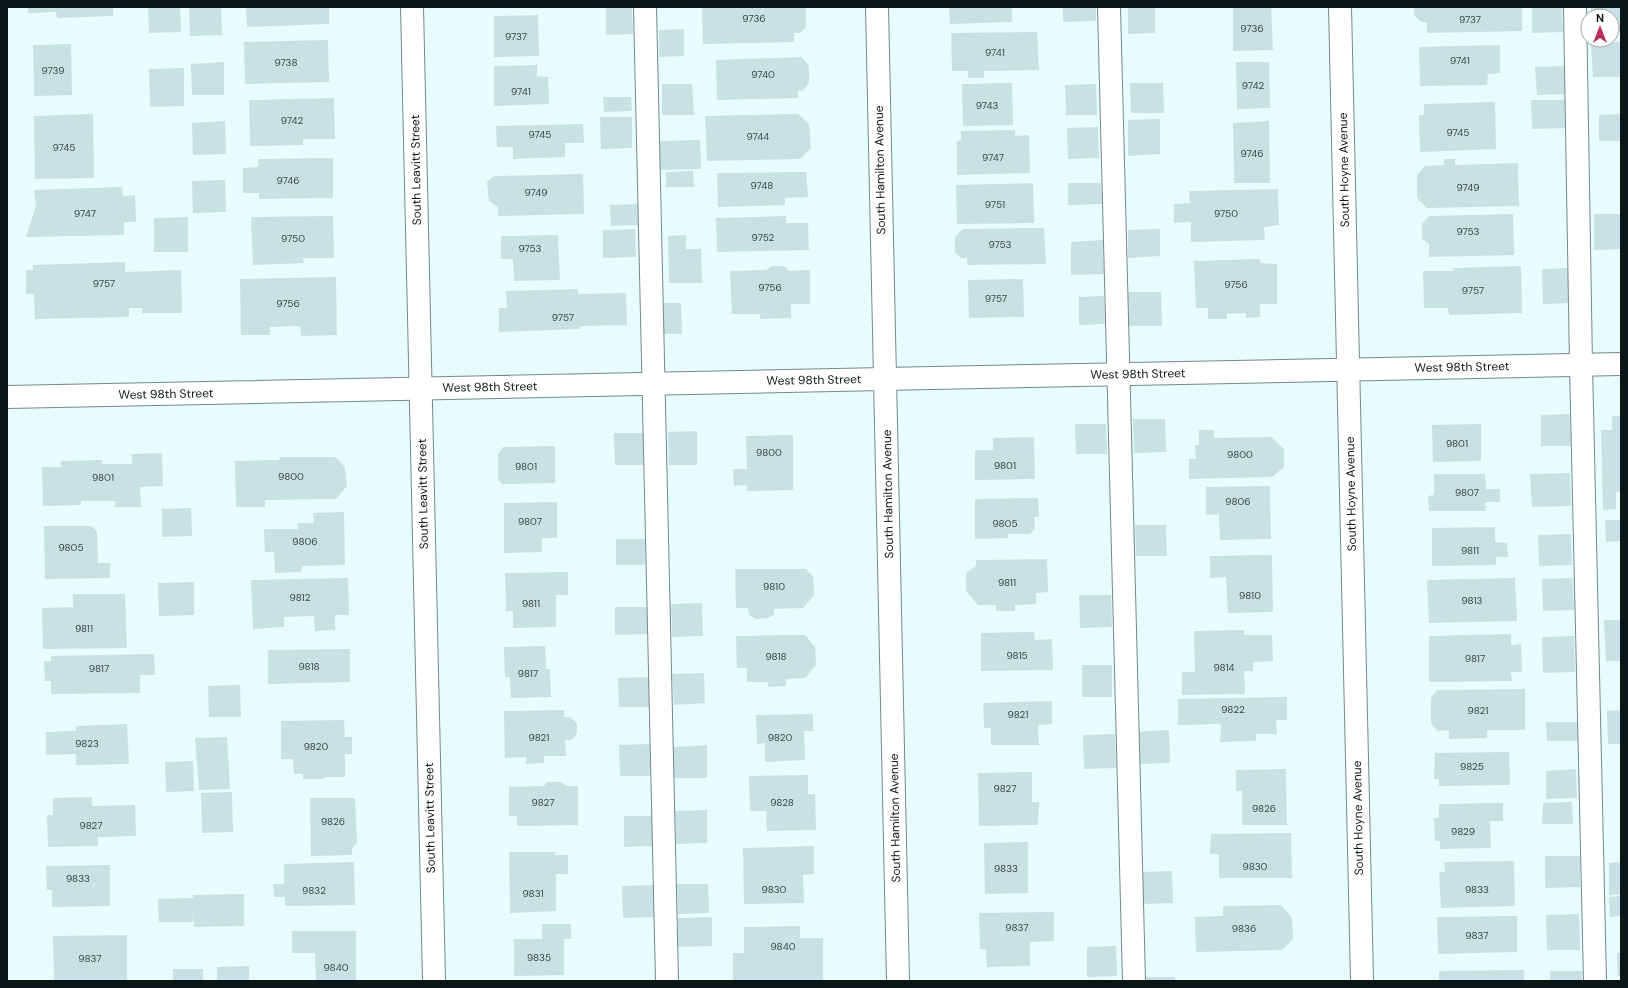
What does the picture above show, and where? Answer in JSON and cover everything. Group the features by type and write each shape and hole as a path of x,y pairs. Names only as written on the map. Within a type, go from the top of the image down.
{"street":[{"name":"South Leavitt Street","path":"412,7 434,981"},
{"path":"645,7 667,981"},
{"name":"South Hamilton Avenue","path":"877,7 898,981"},
{"path":"1109,7 1134,981"},
{"name":"South Hoyne Avenue","path":"1340,7 1362,981"},
{"path":"1574,7 1594,981"},
{"name":"West 98th Street","path":"7,397 1621,364"}],"building":[{"path":"28,7 113,7 113,16 57,18 56,12 28,13"},
{"path":"148,7 180,7 181,32 149,33"},
{"path":"189,7 221,7 222,35 190,36"},
{"path":"246,7 329,7 329,24 247,27"},
{"path":"606,7 632,7 633,34 606,35"},
{"path":"702,7 804,7 806,9 806,27 800,33 794,33 794,42 703,44"},
{"path":"949,7 1012,7 1012,22 950,24"},
{"path":"1063,7 1096,7 1096,21 1063,22"},
{"path":"1128,7 1155,7 1155,33 1128,34"},
{"path":"1233,7 1271,7 1273,50 1233,51"},
{"path":"1414,7 1522,7 1522,31 1427,33 1427,22 1421,22 1414,15"},
{"path":"1562,7 1563,32 1532,33 1532,8"},
{"path":"1621,7 1621,31 1620,8 1591,8"},
{"path":"538,15 539,56 494,57 494,16"},
{"path":"684,29 684,56 659,57 659,30"},
{"path":"1037,32 1039,70 984,71 984,78 968,78 968,71 952,71 951,33"},
{"path":"328,40 329,82 245,84 244,42"},
{"path":"1620,42 1621,77 1593,77 1591,48 1620,48"},
{"path":"71,44 72,95 34,96 33,45"},
{"path":"1500,45 1500,73 1488,74 1487,85 1420,86 1419,47"},
{"path":"802,57 809,66 809,82 803,91 798,91 798,98 717,100 716,60"},
{"path":"224,62 224,95 192,95 191,64"},
{"path":"1236,62 1269,62 1270,108 1237,109"},
{"path":"537,65 537,76 548,77 549,104 494,106 494,66"},
{"path":"1568,66 1568,94 1537,95 1535,67"},
{"path":"184,68 184,106 150,107 149,69"},
{"path":"1012,83 1013,125 963,126 962,84"},
{"path":"1130,83 1163,83 1164,113 1131,113"},
{"path":"662,84 692,84 694,115 662,115"},
{"path":"1096,84 1097,115 1066,115 1065,85"},
{"path":"603,97 631,97 632,111 604,112"},
{"path":"334,98 335,139 303,139 303,145 250,146 249,100"},
{"path":"1531,100 1568,100 1569,128 1532,129"},
{"path":"1495,102 1496,149 1420,152 1419,115 1424,115 1424,104"},
{"path":"93,114 94,178 35,179 34,116"},
{"path":"798,114 809,124 811,148 800,159 707,161 705,116"},
{"path":"1621,114 1621,141 1599,141 1599,115"},
{"path":"600,117 632,117 632,148 601,149"},
{"path":"1160,119 1160,154 1128,156 1128,120"},
{"path":"225,121 226,154 193,155 192,123"},
{"path":"1269,121 1270,183 1234,183 1233,123"},
{"path":"583,124 584,143 565,143 565,157 513,159 513,147 497,147 496,126"},
{"path":"1098,127 1099,158 1068,159 1067,128"},
{"path":"1015,130 1015,136 1029,135 1030,173 957,175 957,141 961,140 961,131"},
{"path":"700,140 701,169 659,170 659,141"},
{"path":"333,158 333,198 259,199 259,193 243,193 243,168 258,167 258,159"},
{"path":"1444,159 1455,159 1455,165 1518,163 1519,206 1427,208 1417,198 1417,175 1425,166 1444,165"},
{"path":"693,171 694,187 666,187 666,172"},
{"path":"806,172 808,197 785,198 785,205 718,207 717,173"},
{"path":"583,174 584,214 498,216 498,207 489,201 487,182 494,176"},
{"path":"225,180 226,212 193,213 192,181"},
{"path":"1033,183 1034,223 957,224 956,185"},
{"path":"1068,183 1101,183 1102,204 1068,205"},
{"path":"122,187 123,196 135,195 136,222 124,222 124,235 26,237 36,205 34,190"},
{"path":"1278,189 1279,225 1264,227 1265,240 1191,242 1191,222 1174,223 1174,204 1190,203 1189,191"},
{"path":"639,204 639,225 611,226 610,205"},
{"path":"1513,214 1514,255 1429,257 1429,244 1422,239 1422,224 1429,216"},
{"path":"1594,214 1621,214 1621,249 1594,250"},
{"path":"333,216 334,258 303,258 304,263 253,265 251,217"},
{"path":"786,216 786,223 808,223 809,250 717,252 716,218"},
{"path":"188,217 188,252 154,252 154,218"},
{"path":"1044,228 1046,264 967,265 967,258 961,258 955,252 955,237 963,229"},
{"path":"635,229 636,257 603,258 603,230"},
{"path":"1160,229 1160,256 1128,258 1128,230"},
{"path":"558,235 560,280 514,281 513,259 501,259 501,236"},
{"path":"686,235 686,249 701,249 702,283 669,283 668,236"},
{"path":"1103,240 1104,274 1071,275 1071,242"},
{"path":"1260,259 1260,263 1277,264 1277,304 1260,304 1260,317 1246,318 1246,313 1227,314 1227,319 1208,319 1208,308 1196,308 1194,261"},
{"path":"125,262 125,272 181,270 182,313 142,313 142,308 129,308 129,317 35,319 34,294 26,294 26,270 33,270 33,265"},
{"path":"772,266 784,266 789,271 810,270 810,304 791,304 791,318 760,319 760,314 732,314 730,271 766,270"},
{"path":"1521,266 1522,313 1449,315 1448,308 1424,308 1423,271 1454,271 1453,268"},
{"path":"1570,268 1571,303 1543,304 1542,269"},
{"path":"336,277 337,335 301,336 300,326 270,327 270,335 241,335 240,279"},
{"path":"1023,279 1024,317 969,318 968,280"},
{"path":"578,289 578,294 626,293 627,325 580,326 580,329 499,332 499,308 507,308 506,291"},
{"path":"1128,292 1161,292 1162,326 1129,326"},
{"path":"1104,296 1105,324 1079,325 1079,297"},
{"path":"664,303 681,303 682,334 664,334"},
{"path":"1570,414 1571,446 1541,446 1541,415"},
{"path":"1612,416 1621,416 1621,492 1616,492 1616,509 1603,510 1601,430 1612,430"},
{"path":"1133,419 1165,419 1166,452 1134,453"},
{"path":"1075,424 1106,424 1107,454 1076,454"},
{"path":"1481,424 1481,461 1433,462 1432,425"},
{"path":"1199,430 1214,430 1214,438 1271,437 1284,449 1284,467 1272,477 1189,479 1189,459 1196,459 1195,445 1199,445"},
{"path":"697,431 697,465 669,465 668,432"},
{"path":"614,433 643,433 643,465 615,465"},
{"path":"793,435 793,490 747,491 747,485 734,486 733,469 747,469 746,436"},
{"path":"1034,437 1035,479 975,480 975,450 993,450 993,438"},
{"path":"555,446 555,483 502,484 498,478 498,454 503,447"},
{"path":"162,453 163,486 140,487 141,507 115,507 115,501 81,501 81,505 43,506 42,467 61,467 61,461 102,460 102,464 132,464 132,454"},
{"path":"279,457 335,457 345,467 347,486 336,499 265,500 265,507 236,507 235,461 280,460"},
{"path":"1570,473 1571,506 1532,507 1530,474"},
{"path":"1434,474 1485,474 1486,489 1500,489 1500,502 1485,502 1486,511 1429,511 1428,496 1434,495"},
{"path":"1270,486 1271,539 1220,540 1219,514 1206,515 1206,487"},
{"path":"1038,498 1039,517 1034,517 1035,529 1030,534 1008,534 1008,538 975,539 975,499"},
{"path":"557,502 557,538 542,538 542,552 504,553 504,503"},
{"path":"191,508 192,536 162,537 162,509"},
{"path":"344,512 345,565 302,566 301,572 275,573 274,552 265,552 264,529 298,529 298,523 314,523 313,513"},
{"path":"1605,520 1621,520 1621,541 1606,542"},
{"path":"1135,525 1166,525 1167,556 1136,556"},
{"path":"44,526 91,526 97,531 98,563 110,563 110,578 45,579"},
{"path":"1495,527 1495,542 1507,543 1508,557 1496,557 1496,565 1432,566 1432,528"},
{"path":"1571,534 1572,565 1539,566 1538,535"},
{"path":"616,539 645,539 645,565 616,565"},
{"path":"1272,555 1273,612 1228,613 1226,577 1210,578 1210,556"},
{"path":"1047,559 1048,592 1036,593 1036,604 1015,605 1015,611 996,611 996,605 978,605 966,591 966,573 976,566 976,560"},
{"path":"735,569 806,569 813,577 814,595 803,608 774,609 774,615 768,618 756,619 749,615 748,608 736,608"},
{"path":"568,572 568,595 556,595 556,627 513,628 513,611 506,611 505,573"},
{"path":"348,578 349,615 335,615 335,630 315,631 314,616 284,617 284,627 253,629 251,580"},
{"path":"1515,578 1517,621 1429,623 1427,580"},
{"path":"1573,578 1574,610 1543,611 1542,579"},
{"path":"194,582 194,615 159,616 158,583"},
{"path":"73,594 125,594 127,648 43,649 42,608 73,607"},
{"path":"1079,595 1111,595 1112,627 1080,628"},
{"path":"702,603 703,636 672,637 671,604"},
{"path":"615,607 647,607 648,634 615,635"},
{"path":"1604,620 1621,620 1621,661 1606,661"},
{"path":"1244,630 1244,635 1272,635 1273,661 1253,662 1253,671 1244,671 1245,694 1182,695 1182,672 1195,672 1194,631"},
{"path":"1034,632 1035,640 1052,639 1053,670 981,671 981,633"},
{"path":"1511,634 1511,645 1521,644 1522,672 1511,672 1512,681 1429,682 1429,636"},
{"path":"805,635 815,647 816,665 805,678 786,679 786,686 768,687 768,682 747,682 747,668 737,668 736,636"},
{"path":"1574,636 1575,672 1543,673 1542,637"},
{"path":"545,646 546,669 550,669 551,697 511,698 510,677 505,677 504,647"},
{"path":"350,649 350,682 268,684 268,650"},
{"path":"154,654 155,675 140,675 140,693 51,694 51,681 45,681 44,661 51,661 51,656"},
{"path":"1082,665 1112,665 1112,697 1082,697"},
{"path":"704,673 705,703 674,705 672,674"},
{"path":"649,677 649,707 619,707 618,678"},
{"path":"240,685 241,717 209,717 208,686"},
{"path":"1525,689 1525,730 1487,730 1487,738 1449,739 1449,730 1437,731 1431,723 1431,698 1437,690"},
{"path":"1287,697 1287,720 1276,720 1277,734 1256,734 1256,741 1220,742 1221,724 1178,725 1178,699"},
{"path":"1052,701 1052,724 1038,725 1039,745 991,745 991,728 984,728 983,703"},
{"path":"564,710 564,717 570,717 577,723 577,734 571,740 565,740 566,756 544,756 544,763 526,764 526,757 505,758 504,711"},
{"path":"1621,710 1621,744 1608,744 1607,711"},
{"path":"813,714 813,731 804,731 805,760 765,762 765,743 757,744 756,715"},
{"path":"344,720 345,737 352,737 352,754 345,754 345,777 303,779 303,774 294,774 293,759 281,759 281,721"},
{"path":"1546,722 1577,722 1578,741 1547,741"},
{"path":"127,724 129,764 76,765 76,754 46,755 46,732 76,731 76,726"},
{"path":"1169,730 1170,763 1139,764 1137,732"},
{"path":"1115,734 1116,768 1084,769 1083,735"},
{"path":"227,737 230,789 199,790 195,738"},
{"path":"650,744 651,776 620,776 619,745"},
{"path":"707,745 707,778 674,778 674,747"},
{"path":"1509,752 1510,785 1439,786 1439,779 1434,779 1435,753"},
{"path":"193,761 194,791 166,792 165,762"},
{"path":"1286,769 1287,825 1242,825 1242,791 1236,791 1236,770"},
{"path":"1576,769 1577,798 1546,799 1546,771"},
{"path":"1032,772 1032,802 1039,802 1038,825 979,826 978,773"},
{"path":"808,775 808,794 815,794 816,830 767,831 766,811 750,811 749,776"},
{"path":"547,782 561,782 566,786 578,786 578,825 517,826 517,816 509,816 509,787 544,786"},
{"path":"232,792 233,832 202,833 201,793"},
{"path":"92,797 92,806 135,805 136,836 98,837 98,846 48,847 47,815 53,815 53,798"},
{"path":"310,798 355,798 357,843 352,848 352,855 311,856"},
{"path":"1572,802 1573,824 1542,824 1543,803"},
{"path":"1503,803 1503,821 1490,821 1491,848 1440,849 1440,841 1435,841 1434,818 1439,818 1439,804"},
{"path":"707,810 707,843 676,844 675,811"},
{"path":"624,816 652,816 652,846 624,847"},
{"path":"1291,833 1292,878 1219,878 1219,854 1210,854 1211,834"},
{"path":"1028,842 1028,893 985,894 984,843"},
{"path":"814,846 814,874 803,875 804,903 744,904 743,848"},
{"path":"509,852 555,852 555,855 568,855 568,874 556,874 556,911 510,913"},
{"path":"1545,856 1580,856 1580,887 1545,888"},
{"path":"1514,861 1515,906 1441,908 1439,872 1445,872 1444,862"},
{"path":"354,862 355,905 285,906 285,897 274,897 273,884 284,884 284,864"},
{"path":"1621,862 1621,894 1609,895 1609,863"},
{"path":"110,865 110,906 52,907 52,890 47,890 46,866"},
{"path":"1172,871 1173,903 1141,904 1141,872"},
{"path":"677,884 708,884 709,913 678,914"},
{"path":"655,885 655,917 623,918 622,886"},
{"path":"244,894 244,926 194,927 194,911 193,922 159,922 158,899 193,898 193,895"},
{"path":"1621,896 1621,916 1610,917 1609,897"},
{"path":"1281,905 1292,918 1293,939 1282,950 1196,952 1195,917 1223,916 1223,906"},
{"path":"1054,912 1054,941 1030,942 1030,966 987,967 986,949 980,949 979,913"},
{"path":"1579,914 1580,950 1547,950 1546,915"},
{"path":"1517,916 1517,952 1438,954 1437,917"},
{"path":"712,917 712,946 678,947 678,918"},
{"path":"542,924 571,924 571,939 564,939 564,975 514,976 514,939 542,939"},
{"path":"800,926 800,938 823,938 823,981 733,981 733,953 744,953 744,927"},
{"path":"292,931 356,931 356,981 316,981 315,953 292,953"},
{"path":"127,935 127,980 54,981 53,936"},
{"path":"1116,946 1117,976 1087,977 1087,947"},
{"path":"1617,953 1621,953 1621,976 1618,976"},
{"path":"249,966 249,981 217,981 217,967"},
{"path":"173,969 203,969 203,981 173,981"},
{"path":"1524,970 1524,981 1439,981 1439,971"},
{"path":"1550,971 1582,971 1582,981 1550,981"},
{"path":"1143,977 1175,977 1175,981 1143,981"}]}
